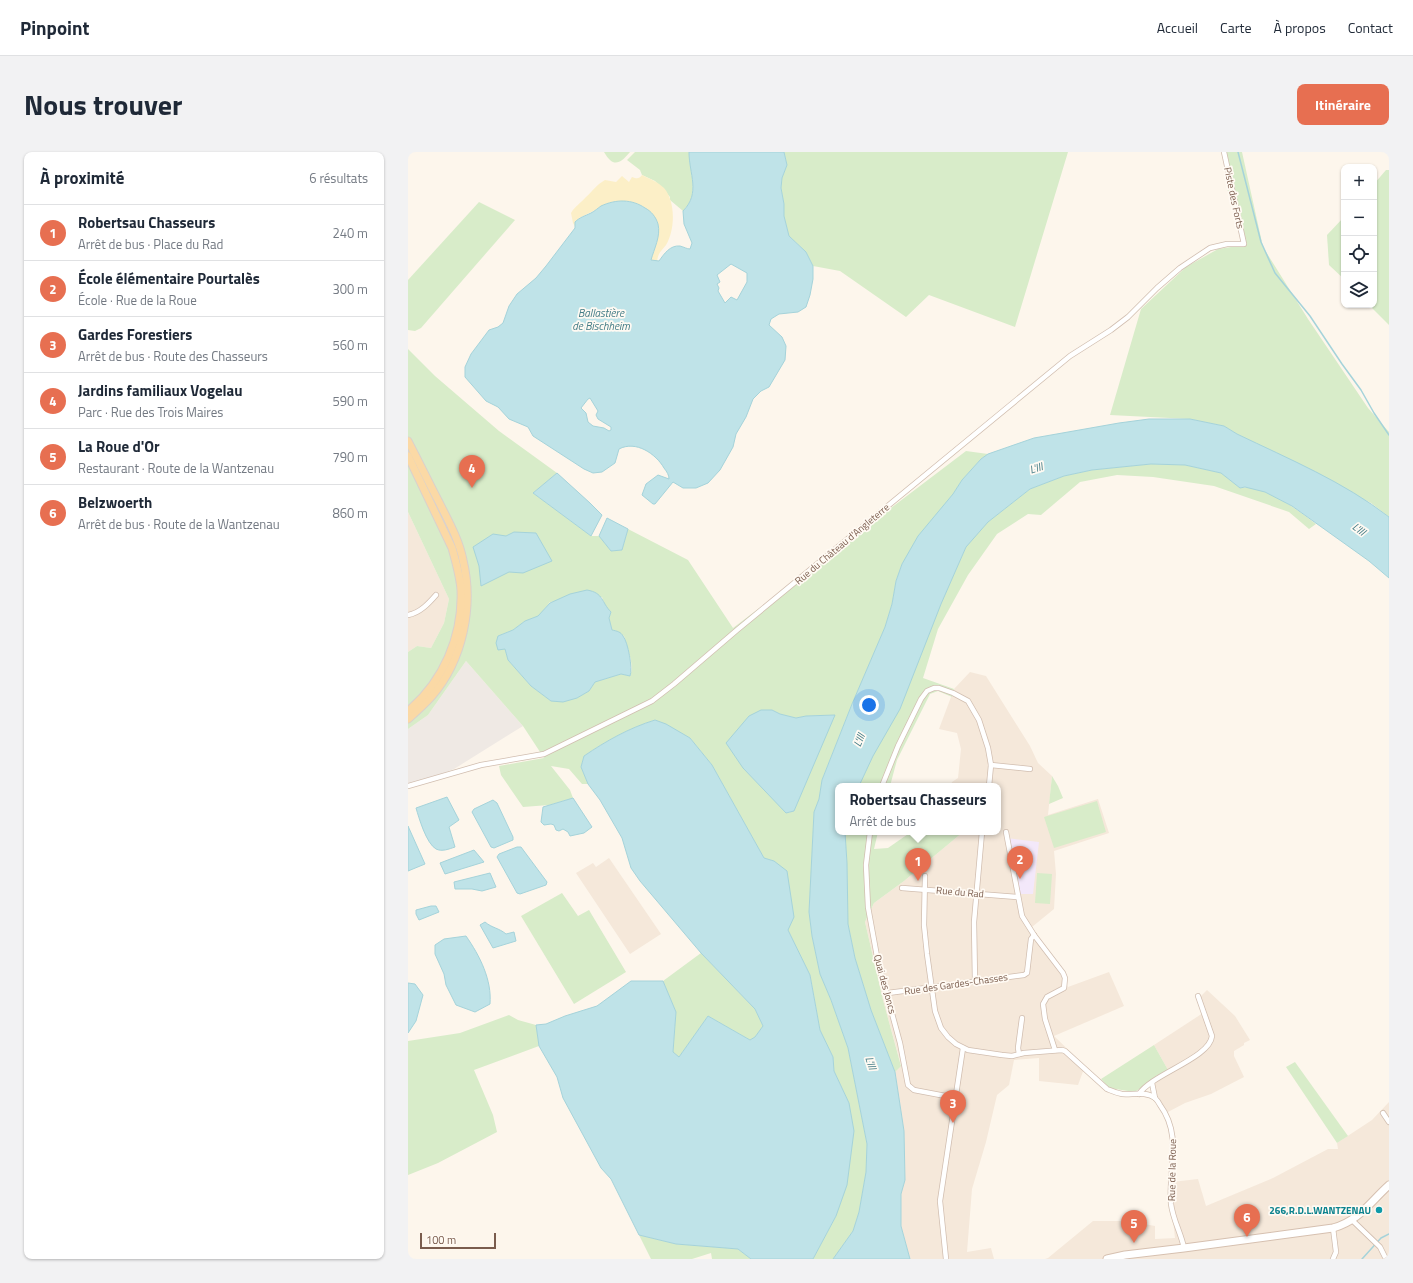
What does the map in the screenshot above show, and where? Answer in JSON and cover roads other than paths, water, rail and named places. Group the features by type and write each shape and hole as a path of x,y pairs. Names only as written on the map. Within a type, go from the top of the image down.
{"main road":[{"path":"408,441 451,525 463,560 468,588 464,626 459,648 451,668 433,695 408,719"},
{"path":"408,456 452,548 457,564 461,590 459,621 451,652 433,684 408,711"},
{"path":"1107,1259 1125,1255 1333,1228 1362,1214 1389,1185"}],"street":[{"name":"Piste des Forts","path":"1224,152 1244,244"},
{"name":"Rue du Château d'Angleterre","path":"408,786 481,765 544,754 652,701 1070,356 1111,330 1128,317 1156,288 1180,268 1210,248 1227,244 1244,244"},
{"path":"408,615 413,614 426,606 436,595"},
{"path":"883,783 898,746 921,699 926,691 934,688 939,688 968,700 981,726 988,748 991,765 989,783"},
{"path":"991,765 1030,769"},
{"path":"1006,832 1017,897 1022,916 1034,934 1059,965 1065,978 1064,988 1047,997 1043,1004 1045,1019 1054,1050"},
{"name":"Quai des Joncs","path":"870,835 866,866 868,907 878,962 888,994 900,1043 908,1085 914,1090 956,1098"},
{"path":"975,982 974,922 982,835"},
{"path":"925,876 925,932 935,1011 941,1028 948,1037 963,1048 1002,1055 1012,1056 1054,1050 1065,1051 1112,1092 1148,1095 1155,1098"},
{"name":"Rue du Rad","path":"902,888 1017,897"},
{"name":"Rue des Gardes-Chasses","path":"888,994 1024,975 1027,972 1031,939 1034,934"},
{"path":"1139,1094 1142,1089 1152,1083 1156,1078 1204,1051 1211,1041 1212,1036 1198,996"},
{"path":"1019,1054 1018,1048 1022,1018"},
{"path":"946,1259 940,1201 963,1048"},
{"path":"1152,1083 1155,1098"},
{"name":"Rue de la Roue","path":"1155,1098 1166,1114 1172,1128 1171,1204 1184,1248"},
{"path":"1383,1113 1389,1122"},
{"path":"1352,1220 1380,1246 1386,1259"},
{"path":"1333,1228 1336,1252 1334,1259"}],"water":[{"name":"Ballastière de Bischheim","path":"689,152 784,152 787,165 782,178 781,188 784,204 784,216 789,236 806,252 813,266 813,279 806,307 798,312 779,314 771,319 769,325 782,337 786,346 785,360 769,387 761,391 753,399 746,417 736,434 733,447 720,470 708,483 696,488 683,488 673,482 655,504 653,504 642,495 646,484 658,475 669,479 669,476 651,453 639,447 625,447 619,449 615,463 602,472 593,473 584,469 533,436 528,427 509,419 498,407 486,401 465,377 465,367 471,354 489,330 498,327 503,323 509,306 517,294 536,278 546,266 575,228 575,222 601,206 612,202 624,201 640,205 651,213 658,224 659,233 651,260 659,261 668,250 676,246 690,249 692,243 684,224 683,211 692,197 693,190","holes":["731,264 747,273 747,282 737,300 731,297 725,303 718,291 719,288 717,284 720,282 717,275","590,398 598,411 596,415 598,419 611,427 611,430 609,431 604,428 593,426 588,422 586,413 581,408"]},
{"name":"L'Ill","path":"1149,419 1190,419 1224,426 1237,434 1335,482 1372,504 1389,517 1389,578 1369,561 1292,506 1265,492 1245,487 1240,488 1221,473 1185,465 1151,464 1092,470 1064,476 1030,489 988,522 966,547 941,604 900,709 873,756 860,783 835,783 835,835 845,835 848,924 855,958 871,1010 895,1072 904,1131 905,1180 901,1194 901,1226 910,1259 833,1259 853,1231 859,1212 866,1172 867,1144 848,1048 820,974 812,936 809,912 814,812 819,799 822,780 885,627 892,604 896,581 902,564 918,536 953,494 962,480 981,459 988,454 1034,438"},
{"path":"557,473 602,515 591,536 533,493"},
{"path":"607,518 628,529 622,550 611,551 599,536"},
{"path":"514,532 536,533 552,561 523,573 509,572 481,586 479,566 473,547 493,534 506,536"},
{"path":"587,590 597,593 611,612 609,618 612,630 620,633 625,639 628,649 631,673 630,676 621,674 595,682 589,691 577,698 563,702 551,701 531,686 508,660 505,649 498,650 496,643 498,636 513,630 525,621 538,616 550,603 570,594"},
{"path":"761,710 772,710 780,714 796,718 806,716 835,715 794,811 786,813 743,768 726,743 749,716"},
{"path":"655,720 666,724 690,738 712,765 764,858 774,861 787,871 794,917 788,930 810,975 820,1030 833,1057 834,1071 849,1103 854,1131 847,1185 836,1216 813,1259 751,1259 738,1249 676,1244 639,1235 611,1179 601,1168 563,1098 557,1077 539,1046 536,1025 546,1024 565,1016 597,1006 631,981 663,981 676,1012 673,1052 679,1057 708,1016 750,1040 755,1037 763,1026 755,1009 701,953 640,881 631,868 622,838 600,800 588,784 581,767 584,756 592,750 627,731"},
{"path":"447,797 459,820 449,827 455,847 441,850 432,846 429,841 423,830 416,808"},
{"path":"573,798 592,827 584,833 570,836 568,832 563,829 559,831 556,830 554,825 544,825 541,822 543,807"},
{"path":"493,800 497,803 513,837 513,840 494,848 491,847 472,812 474,809"},
{"path":"408,826 425,864 408,871"},
{"path":"517,847 521,847 547,882 546,885 520,894 517,893 497,857 499,854"},
{"path":"474,850 484,862 445,874 440,863"},
{"path":"490,873 496,887 482,891 472,889 455,889 454,882"},
{"path":"436,906 439,912 419,920 416,910"},
{"path":"485,922 506,934 514,932 516,941 493,948 480,925"},
{"path":"466,936 484,968 489,986 490,1004 475,1012 456,1005 446,985 444,974 435,954 435,945 444,939"},
{"path":"408,983 415,984 423,995 416,1021 408,1033"}],"waterway":[{"path":"1238,152 1261,242 1275,273 1310,316 1361,390 1389,435"},
{"path":"1362,1259 1381,1238 1389,1234"}],"place":[{"name":"Jardins familiaux Vogelau","path":"472,488"},
{"name":"École élémentaire Pourtalès","path":"1020,879"},
{"name":"Robertsau Chasseurs","path":"918,881"},
{"name":"Gardes Forestiers","path":"953,1123"},
{"name":"266,R.D.L.WANTZENAU","path":"1379,1210"},
{"name":"Belzwoerth","path":"1247,1237"},
{"name":"La Roue d'Or","path":"1134,1243"}]}
